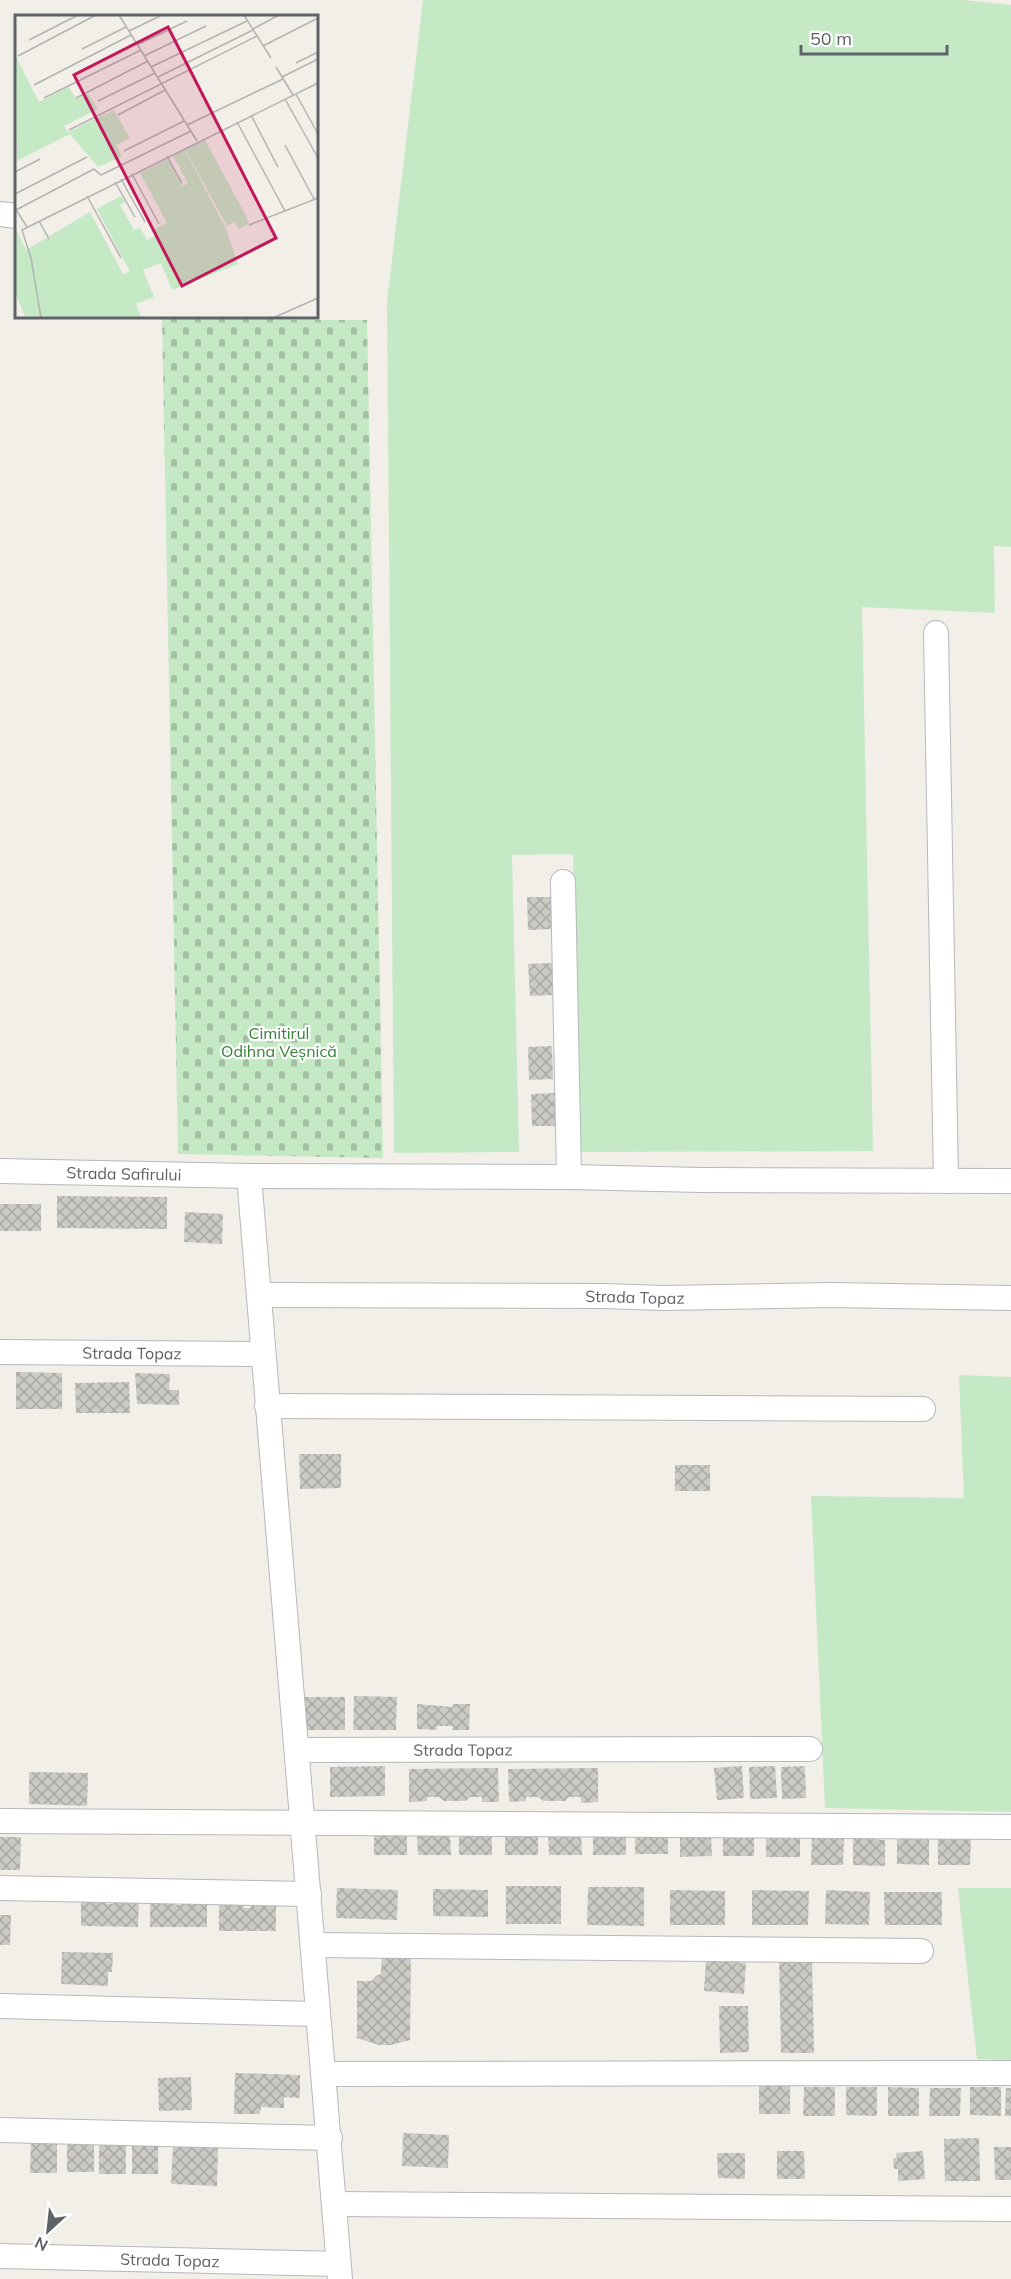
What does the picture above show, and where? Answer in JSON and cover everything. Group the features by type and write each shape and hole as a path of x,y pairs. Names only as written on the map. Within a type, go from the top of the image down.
{"street":[{"path":"0,214 15,216"},
{"path":"936,633 946,1181"},
{"path":"563,882 569,1176"},
{"name":"Strada Safirului","path":"0,1171 249,1176 569,1176 1011,1181"},
{"name":"Strada Topaz","path":"0,2256 339,2271 330,2138 249,1176"},
{"name":"Strada Topaz","path":"259,1295 664,1298 831,1295 1011,1298"},
{"name":"Strada Topaz","path":"0,1352 263,1353"},
{"path":"267,1406 923,1409"},
{"name":"Strada Topaz","path":"297,1750 810,1749"},
{"path":"0,1821 1011,1827"},
{"path":"0,1888 309,1894"},
{"path":"314,1945 921,1951"},
{"path":"0,2006 318,2014"},
{"path":"324,2074 1011,2073"},
{"path":"0,2130 330,2138"},
{"path":"334,2204 1011,2209"}],"green space":[{"path":"423,0 963,0 1011,5 1011,547 994,546 995,613 862,607 873,1151 579,1152 573,854 512,855 519,1152 394,1153 387,302"},
{"name":"Cimitirul Odihna Veșnică","path":"162,318 367,320 383,1158 178,1154"},
{"path":"959,1375 1011,1377 1011,1812 825,1808 811,1496 964,1498"},
{"path":"958,1888 1011,1888 1011,2060 977,2059"}],"building":[{"path":"527,897 551,897 553,929 528,930"},
{"path":"553,963 554,995 530,996 528,964"},
{"path":"552,1046 553,1079 529,1080 528,1047"},
{"path":"555,1093 557,1126 532,1126 531,1094"},
{"path":"57,1196 167,1197 167,1229 57,1228"},
{"path":"0,1204 41,1204 41,1231 0,1231"},
{"path":"185,1212 223,1214 222,1244 184,1242"},
{"path":"16,1372 62,1373 62,1409 16,1409"},
{"path":"135,1373 170,1374 169,1390 179,1390 179,1405 137,1404"},
{"path":"129,1382 130,1413 76,1413 75,1383"},
{"path":"299,1454 341,1454 341,1488 300,1489"},
{"path":"675,1465 710,1465 710,1491 675,1491"},
{"path":"354,1696 397,1697 396,1730 353,1730"},
{"path":"304,1697 345,1697 345,1730 304,1730"},
{"path":"417,1704 453,1707 453,1704 470,1704 469,1730 452,1730 453,1726 437,1726 437,1730 417,1729"},
{"path":"385,1766 385,1796 330,1797 330,1767"},
{"path":"742,1766 744,1798 717,1800 714,1768"},
{"path":"775,1766 777,1798 750,1799 749,1767"},
{"path":"805,1766 806,1798 782,1799 781,1767"},
{"path":"498,1768 499,1802 482,1802 482,1797 470,1797 466,1801 444,1801 439,1797 427,1797 427,1801 409,1802 409,1769"},
{"path":"598,1768 598,1802 581,1803 581,1797 569,1797 565,1801 543,1801 538,1797 526,1797 526,1801 509,1802 508,1769"},
{"path":"29,1772 88,1773 87,1806 29,1804"},
{"path":"374,1833 407,1833 407,1855 374,1855"},
{"path":"417,1833 450,1833 451,1855 418,1855"},
{"path":"492,1833 492,1855 459,1855 459,1834"},
{"path":"505,1833 538,1833 538,1855 505,1855"},
{"path":"548,1833 581,1833 582,1855 549,1855"},
{"path":"635,1833 668,1833 668,1854 635,1854"},
{"path":"680,1833 711,1833 712,1856 680,1857"},
{"path":"593,1834 626,1834 626,1855 593,1855"},
{"path":"723,1834 754,1834 754,1856 723,1856"},
{"path":"812,1834 829,1835 828,1839 844,1839 843,1865 811,1865"},
{"path":"897,1834 929,1839 929,1865 897,1864"},
{"path":"853,1835 870,1835 870,1839 885,1840 885,1866 853,1865"},
{"path":"938,1835 955,1835 955,1839 971,1839 970,1865 938,1865"},
{"path":"766,1836 800,1836 800,1857 766,1857"},
{"path":"0,1837 21,1837 20,1870 0,1870"},
{"path":"506,1886 561,1886 561,1924 506,1924"},
{"path":"588,1887 644,1887 644,1926 587,1925"},
{"path":"337,1888 398,1890 397,1920 336,1918"},
{"path":"433,1889 488,1890 488,1917 433,1916"},
{"path":"670,1890 725,1891 725,1925 670,1925"},
{"path":"752,1890 809,1891 808,1925 752,1925"},
{"path":"826,1890 870,1892 869,1925 825,1924"},
{"path":"884,1892 942,1892 942,1925 885,1925"},
{"path":"113,1900 139,1900 138,1927 81,1926 81,1901 106,1901 106,1904 113,1904"},
{"path":"182,1900 207,1901 207,1927 150,1927 150,1901 175,1901 175,1905 182,1905"},
{"path":"219,1904 244,1905 243,1908 251,1908 251,1904 276,1904 276,1931 219,1931"},
{"path":"0,1915 11,1915 10,1945 0,1945"},
{"path":"382,1951 411,1952 410,2040 391,2045 379,2045 357,2038 357,1981 372,1981 381,1974"},
{"path":"62,1952 113,1953 112,1972 108,1972 108,1986 61,1984"},
{"path":"779,1959 812,1959 814,2053 781,2053"},
{"path":"706,1960 746,1963 744,1994 704,1991"},
{"path":"719,2006 748,2006 749,2052 720,2053"},
{"path":"235,2073 300,2075 300,2098 284,2097 284,2108 261,2107 260,2114 234,2114"},
{"path":"191,2077 192,2110 159,2111 158,2078"},
{"path":"759,2085 790,2086 790,2114 759,2114"},
{"path":"804,2087 835,2087 835,2116 803,2116"},
{"path":"846,2087 877,2087 877,2116 846,2115"},
{"path":"888,2087 919,2088 919,2116 888,2116"},
{"path":"970,2087 1001,2087 1001,2116 970,2115"},
{"path":"930,2088 961,2088 960,2116 929,2116"},
{"path":"1006,2088 1011,2088 1011,2116 1005,2116"},
{"path":"403,2133 449,2135 448,2168 402,2166"},
{"path":"979,2138 980,2181 945,2181 944,2139"},
{"path":"67,2140 94,2140 94,2172 67,2172"},
{"path":"31,2141 57,2141 57,2173 30,2173"},
{"path":"99,2142 126,2142 126,2174 99,2174"},
{"path":"132,2142 158,2142 158,2174 132,2174"},
{"path":"173,2145 218,2148 217,2186 171,2184"},
{"path":"994,2147 1011,2147 1011,2180 995,2180"},
{"path":"777,2151 804,2151 805,2179 777,2179"},
{"path":"923,2151 925,2179 898,2181 898,2169 894,2169 893,2158 897,2158 896,2153"},
{"path":"717,2153 745,2153 745,2179 718,2178"}]}
